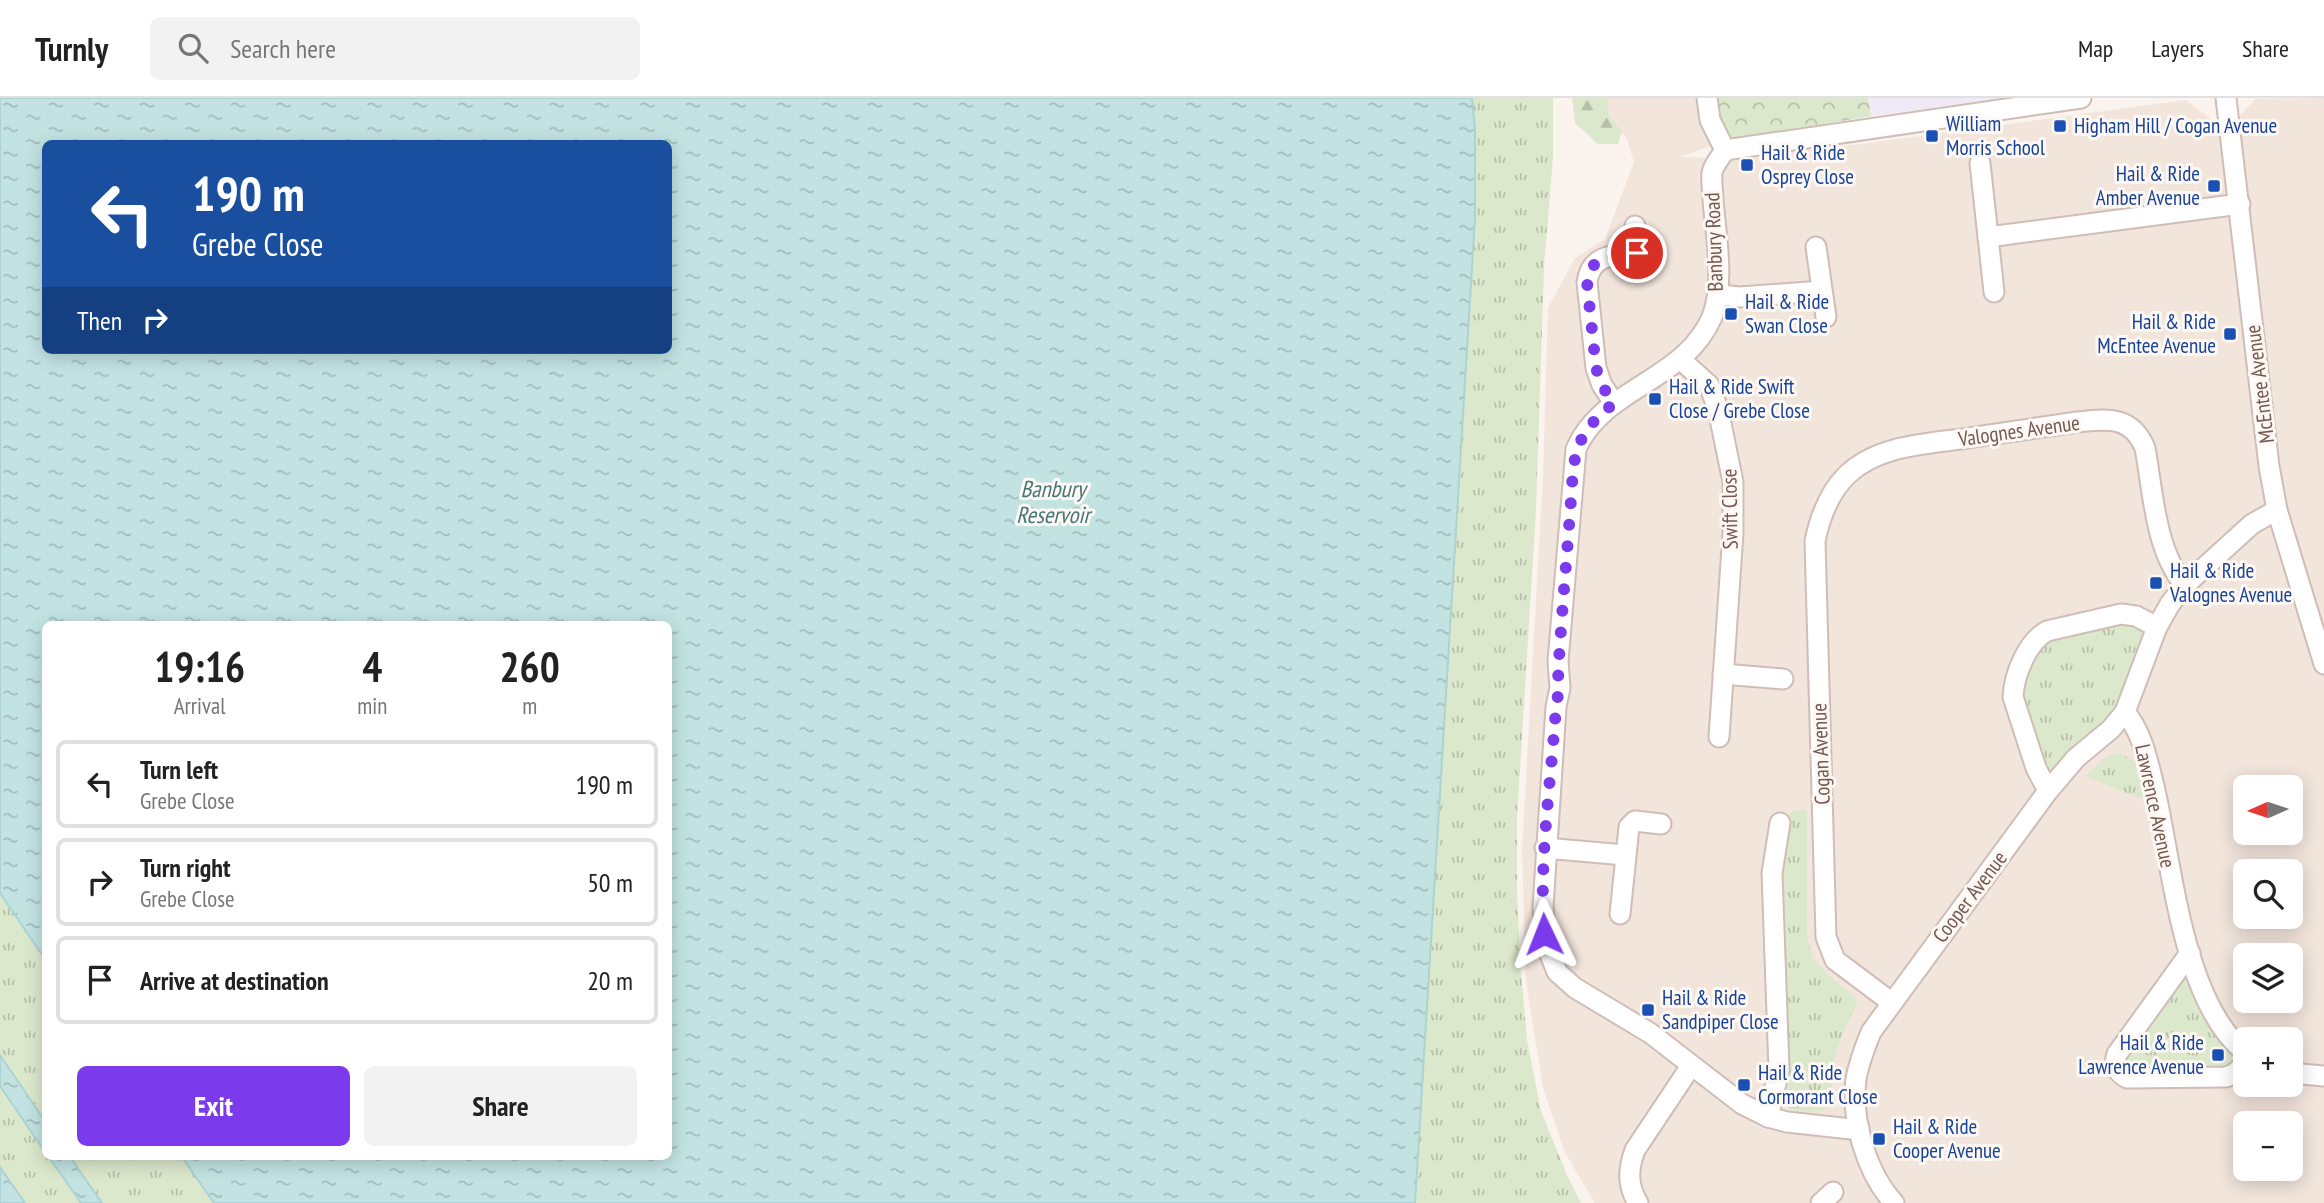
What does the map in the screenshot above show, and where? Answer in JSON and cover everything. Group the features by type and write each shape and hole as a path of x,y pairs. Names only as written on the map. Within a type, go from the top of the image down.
{"street":[{"path":"1707,98 1710,120 1725,150 2081,98"},
{"name":"McEntee Avenue","path":"2226,98 2262,407 2277,510 2324,664"},
{"name":"Banbury Road","path":"1725,150 1712,174 1719,295 1711,319 1697,341 1680,359 1659,376 1614,403 1588,426 1576,449 1558,661 1560,688 1556,707 1545,848 1544,934 1558,972 1575,988 1650,1033 1742,1104 1768,1116 1809,1125 1859,1128"},
{"path":"1980,163 1994,292"},
{"path":"1988,237 2240,204"},
{"path":"1614,403 1602,386 1596,368 1588,272 1594,263 1619,254 1637,253 1635,226"},
{"path":"1816,247 1826,317"},
{"path":"1719,295 1740,297 1821,291"},
{"name":"Swift Close","path":"1680,359 1709,385 1718,409 1733,482 1733,533 1719,737"},
{"name":"Valognes Avenue","path":"1814,571 1815,541 1820,517 1847,474 1872,458 1896,449 2107,419 2126,424 2138,433 2145,448 2164,549 2174,573 2185,585"},
{"path":"2125,712 2157,627 2170,604 2185,585 2252,524 2277,510"},
{"name":"Cogan Avenue","path":"1814,571 1826,937 1835,960 1891,1002"},
{"path":"2048,791 2036,768 2013,697 2014,685 2031,644 2047,631 2121,614 2136,616 2157,627"},
{"path":"1723,674 1783,680"},
{"name":"Cooper Avenue","path":"1894,1203 1875,1175 1859,1128 1855,1099 1861,1055 1871,1032 2048,791 2070,765 2112,729 2125,712"},
{"name":"Lawrence Avenue","path":"2125,712 2142,738 2158,805 2169,870 2190,953 2215,1016 2222,1029 2233,1040"},
{"path":"1620,914 1625,855 1631,823 1661,824"},
{"path":"1768,1116 1779,1070 1772,873 1780,823"},
{"path":"1545,848 1625,855"},
{"path":"2190,953 2117,1054 2117,1069 2120,1075 2127,1078 2226,1077 2233,1074"},
{"path":"1638,1203 1629,1178 1630,1163 1635,1150 1691,1066"},
{"path":"2303,1074 2324,1076"}],"shaded area":[{"path":"1602,98 1868,98 1871,116 1726,140 1681,157 1737,159 2186,100 2211,119 2239,117 2255,99 2324,98 2324,1203 1595,1203 1565,1153 1543,1088 1526,982 1522,850 1543,475 1548,308 1575,258 1605,239 1634,162 1626,137 1603,119"},
{"path":"1868,98 2006,98 1871,116"}],"green space":[{"path":"1472,98 1553,98 1553,158 1544,267 1536,510 1517,818 1517,888 1527,1040 1541,1111 1581,1203 1415,1203 1475,218 1475,129"},
{"path":"1572,98 1607,98 1609,116 1622,132 1618,144 1598,144 1575,123"},
{"path":"1717,98 1868,98 1871,116 1726,140"},
{"path":"2126,621 2135,622 2145,635 2118,705 2103,726 2054,771 2045,769 2021,692 2033,655 2040,646 2057,637"},
{"path":"2120,753 2138,764 2146,794 2143,798 2085,776 2109,755"},
{"path":"1794,810 1807,810 1807,937 1813,959 1855,997 1857,1005 1837,1050 1833,1064 1831,1098 1824,1111 1798,1111 1773,1102 1780,823"},
{"path":"0,893 42,955 42,1117 0,1055"},
{"path":"2185,980 2193,984 2233,1054 2231,1069 2130,1068 2126,1060 2129,1048 2177,982"},
{"path":"0,1086 42,1148 42,1160 51,1160 81,1203 25,1203 0,1167"},
{"path":"72,1160 184,1160 214,1203 102,1203"}],"water":[{"name":"Banbury Reservoir","path":"0,98 1472,98 1475,129 1475,218 1415,1203 214,1203 184,1160 672,1160 672,621 42,621 42,955 0,893"},
{"path":"0,1055 42,1117 42,1148 0,1086"},
{"path":"51,1160 72,1160 102,1203 81,1203"},
{"path":"0,1167 25,1203 0,1203"}],"place":[{"name":"Higham Hill / Cogan Avenue","path":"2060,126"},
{"name":"William Morris School","path":"1932,136"},
{"name":"Hail & Ride Osprey Close","path":"1747,165"},
{"name":"Hail & Ride Amber Avenue","path":"2214,186"},
{"name":"Hail & Ride Swan Close","path":"1731,314"},
{"name":"Hail & Ride McEntee Avenue","path":"2230,334"},
{"name":"Hail & Ride Swift Close / Grebe Close","path":"1655,399"},
{"name":"Hail & Ride Valognes Avenue","path":"2156,583"},
{"name":"Hail & Ride Sandpiper Close","path":"1648,1010"},
{"name":"Hail & Ride Lawrence Avenue","path":"2218,1055"},
{"name":"Hail & Ride Cormorant Close","path":"1744,1085"},
{"name":"Hail & Ride Cooper Avenue","path":"1879,1139"}],"route":[{"path":"1544,934 1545,848 1556,707 1560,688 1558,661 1565,600 1573,470 1576,449 1583,433 1614,403 1602,386 1596,368 1588,272 1594,263 1602,259 1637,253"}]}
